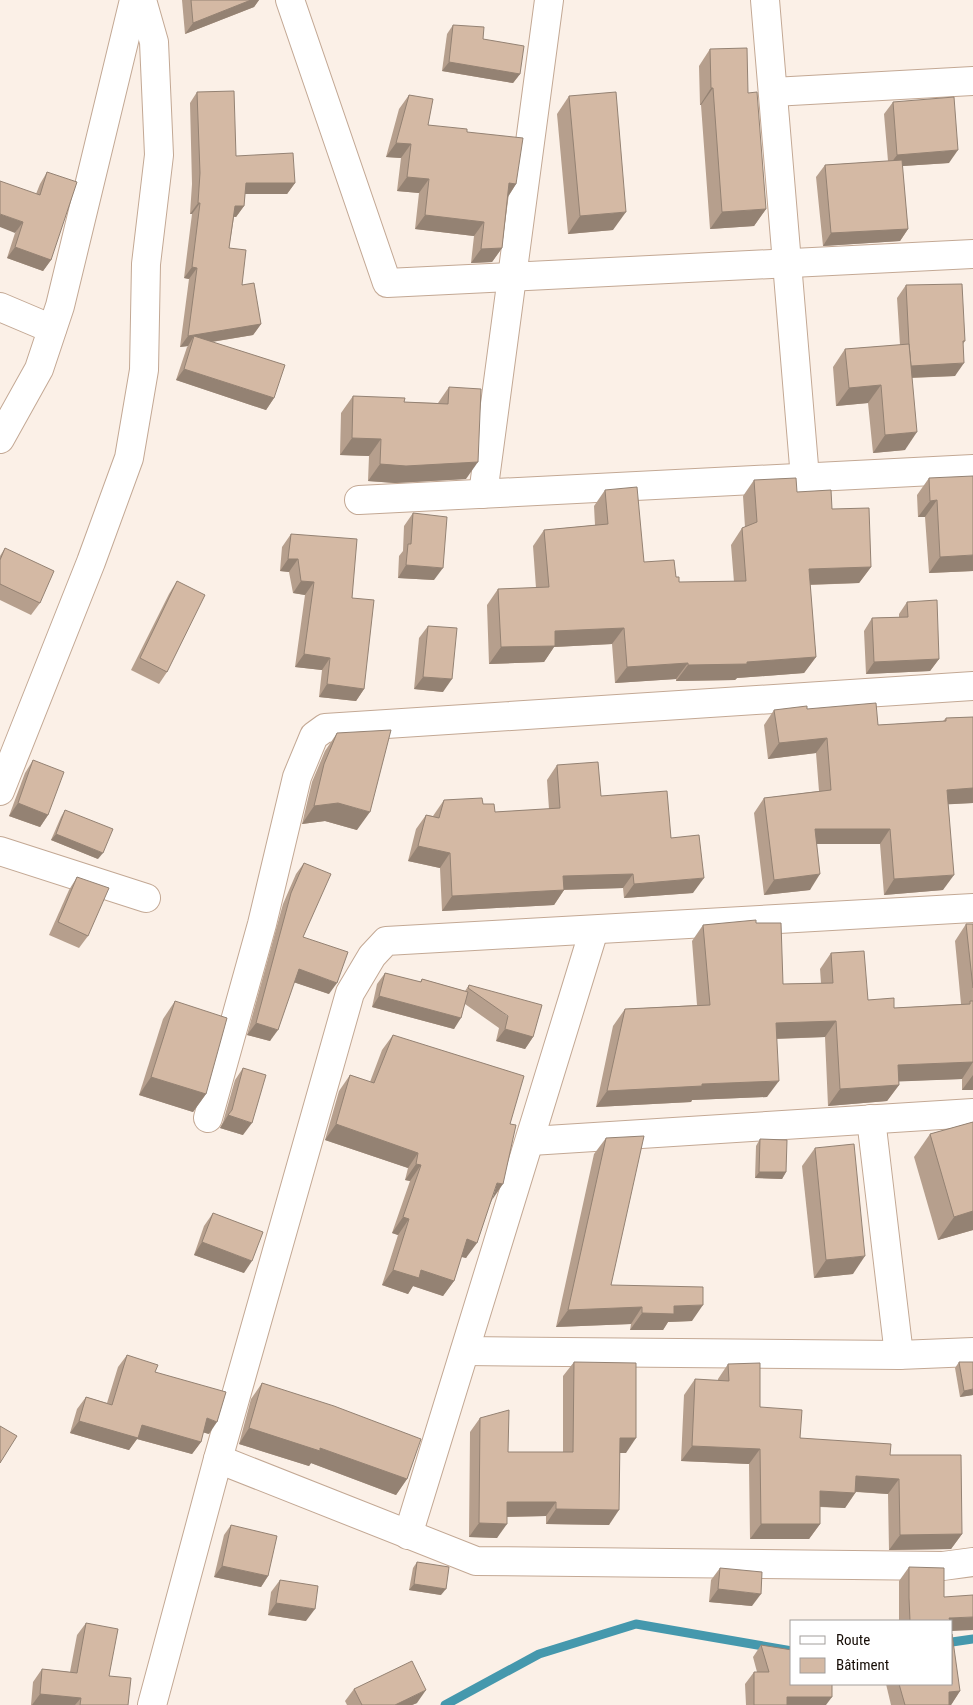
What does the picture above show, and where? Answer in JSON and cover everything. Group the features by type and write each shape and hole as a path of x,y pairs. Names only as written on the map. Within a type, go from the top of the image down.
{"street":[{"path":"0,439 39,369 60,306 134,0"},
{"path":"0,791 129,458 144,370 146,264 159,155 154,42 142,0"},
{"path":"290,0 387,283 973,254"},
{"path":"483,494 548,0"},
{"path":"765,0 805,478"},
{"path":"773,92 973,81"},
{"path":"0,307 52,329"},
{"path":"358,500 973,469"},
{"path":"208,1118 262,924 297,777 314,736 325,728 973,686"},
{"path":"0,851 146,898"},
{"path":"152,1705 218,1459 350,993 372,956 386,941 973,908"},
{"path":"408,1534 594,930"},
{"path":"530,1141 973,1113"},
{"path":"871,1119 899,1355"},
{"path":"465,1351 899,1355 973,1352"},
{"path":"218,1459 476,1561 944,1566 973,1562"}],"building":[{"path":"191,0 251,0 193,23"},
{"path":"453,25 484,27 483,39 524,46 520,74 449,62"},
{"path":"747,48 748,93 757,92 766,209 722,212 713,88 711,88 710,49"},
{"path":"234,91 236,156 293,153 295,183 246,183 244,206 235,206 229,248 246,250 242,285 254,283 261,324 188,336 197,268 192,267 200,203 198,203 200,173 197,92"},
{"path":"616,92 626,212 580,216 569,96"},
{"path":"409,95 433,99 428,125 467,129 467,132 523,138 516,184 509,183 502,248 481,249 484,222 425,215 429,179 407,177 411,144 396,143"},
{"path":"954,97 958,150 897,155 893,102"},
{"path":"902,160 908,229 831,233 825,165"},
{"path":"47,172 77,182 51,260 15,247 23,222 0,214 0,181 40,195"},
{"path":"962,284 965,341 963,341 964,363 911,366 906,285"},
{"path":"194,336 285,365 274,398 184,369"},
{"path":"909,344 917,432 885,435 881,385 849,388 845,349"},
{"path":"449,387 481,389 478,462 406,466 380,464 381,439 352,438 353,396 405,398 404,402 448,404"},
{"path":"973,476 973,555 940,557 937,500 930,501 929,478"},
{"path":"796,478 797,492 831,490 832,509 869,508 871,567 809,569 816,657 747,662 747,664 688,665 688,663 627,667 624,628 555,631 555,646 501,647 498,589 549,587 544,530 608,524 605,490 637,487 644,562 674,560 676,577 679,577 679,582 746,581 742,528 757,522 754,480"},
{"path":"413,513 447,517 443,568 406,565 408,544 411,544"},
{"path":"291,534 357,539 352,598 374,600 364,689 327,684 330,658 304,654 314,582 301,581 298,559 288,559"},
{"path":"5,548 54,571 40,603 0,584 0,560"},
{"path":"177,581 205,595 167,672 140,658"},
{"path":"937,600 939,659 874,662 872,618 908,617 907,602"},
{"path":"428,626 457,628 452,679 423,677"},
{"path":"876,703 878,725 946,721 946,718 973,717 973,788 947,790 954,875 894,879 890,829 815,829 820,874 774,880 764,798 831,790 827,738 779,743 774,710 807,706 807,709"},
{"path":"391,730 370,812 338,803 314,806 324,764 337,733"},
{"path":"33,760 64,772 48,815 18,803"},
{"path":"598,762 601,796 667,791 671,838 699,835 704,878 634,884 633,874 563,876 564,890 452,896 450,853 418,846 426,815 439,818 444,800 482,798 483,804 494,804 495,812 560,808 557,765"},
{"path":"65,810 113,829 103,853 56,834"},
{"path":"304,863 331,874 303,937 348,952 337,983 299,969 278,1030 256,1023 291,893"},
{"path":"77,877 109,888 88,936 58,922"},
{"path":"756,920 756,923 781,923 783,984 833,983 831,953 864,951 868,1000 894,998 894,1008 970,1004 970,1001 973,1001 973,1062 898,1065 899,1085 840,1089 836,1021 776,1023 779,1081 607,1091 625,1009 710,1005 703,925"},
{"path":"966,924 973,924 973,988"},
{"path":"385,973 421,982 422,979 468,992 461,1018 379,996"},
{"path":"469,985 542,1005 533,1037 505,1029 508,1016 468,988"},
{"path":"175,1001 227,1018 206,1094 151,1077"},
{"path":"393,1035 524,1076 510,1124 516,1125 503,1184 497,1183 477,1243 467,1239 454,1281 421,1270 419,1278 393,1270 409,1219 403,1217 421,1165 416,1164 418,1153 336,1124 350,1075 374,1083"},
{"path":"243,1068 266,1075 252,1123 228,1115 232,1110"},
{"path":"973,1122 973,1211 954,1217 930,1134"},
{"path":"644,1136 611,1285 703,1287 703,1305 674,1306 674,1314 642,1313 642,1307 568,1310 606,1138"},
{"path":"760,1139 787,1140 786,1172 759,1172"},
{"path":"854,1144 865,1256 826,1260 815,1148"},
{"path":"213,1213 263,1232 252,1261 202,1242"},
{"path":"127,1355 158,1365 155,1372 226,1392 217,1422 207,1418 201,1442 142,1425 138,1438 79,1421 86,1397 112,1405"},
{"path":"574,1362 636,1363 636,1438 620,1438 619,1510 556,1509 556,1502 507,1502 507,1524 479,1523 480,1418 509,1410 508,1452 573,1452"},
{"path":"959,1362 973,1362 973,1389 964,1391"},
{"path":"760,1363 760,1407 802,1410 800,1438 891,1444 890,1455 961,1455 962,1534 900,1535 899,1479 856,1476 855,1493 820,1491 820,1524 761,1524 760,1449 692,1446 695,1379 729,1381 728,1364"},
{"path":"262,1383 334,1406 421,1439 407,1479 320,1448 320,1451 249,1428"},
{"path":"0,1426 17,1436 0,1463"},
{"path":"231,1525 277,1536 268,1576 222,1566"},
{"path":"417,1562 449,1567 446,1589 414,1584"},
{"path":"909,1567 944,1568 944,1597 973,1595 973,1617 949,1618 950,1620 910,1620"},
{"path":"720,1568 762,1572 761,1594 718,1589"},
{"path":"280,1580 318,1586 315,1609 276,1603"},
{"path":"86,1623 118,1629 109,1676 131,1678 128,1705 80,1705 81,1698 40,1694 42,1669 77,1673"},
{"path":"953,1641 960,1691 949,1692 949,1705 905,1705 899,1685 953,1685"},
{"path":"761,1645 790,1650 790,1685 832,1685 832,1697 787,1697 787,1705 754,1705 754,1672 769,1672"},
{"path":"412,1661 426,1690 395,1705 362,1705 354,1689"}],"waterway":[{"path":"445,1705 539,1654 636,1624 790,1651"},
{"path":"953,1642 973,1639"}]}
